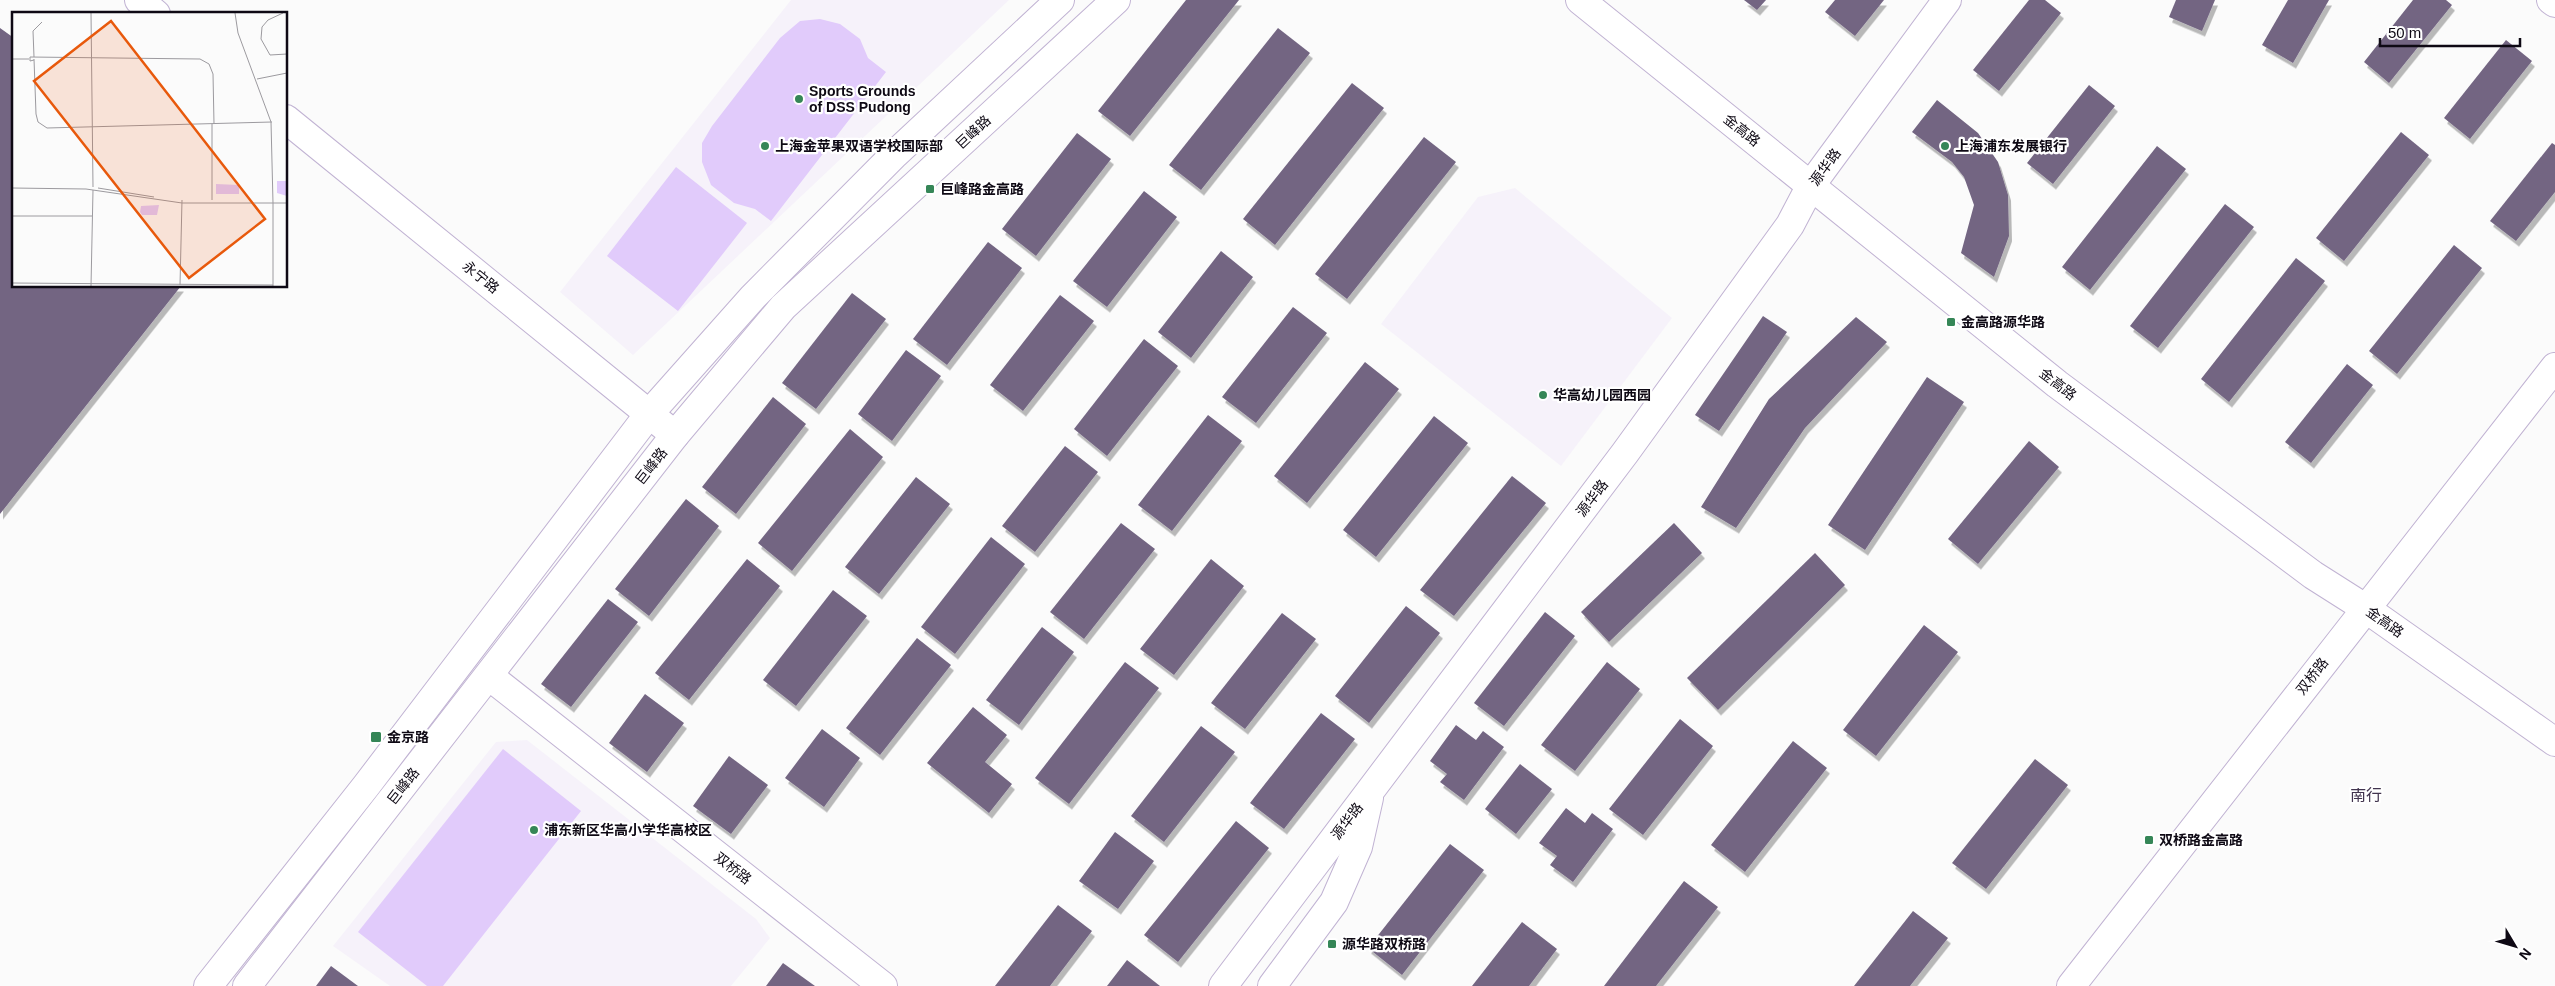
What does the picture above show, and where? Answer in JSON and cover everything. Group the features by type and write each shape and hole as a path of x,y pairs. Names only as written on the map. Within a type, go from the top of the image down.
{"main road":[{"path":"139,0 154,12"},
{"path":"208,986 366,786 649,414 767,283 895,154 1060,0"},
{"name":"巨峰路","path":"247,986 675,435 783,307 1116,0"},
{"name":"金高路","path":"1580,0 2057,384 2313,575 2365,608 2555,742"},
{"name":"源华路","path":"1222,986 1631,446 1790,225 1811,185 1947,0"},
{"path":"2551,0 2555,3"},
{"name":"永宁路","path":"288,121 675,435"},
{"name":"双桥路","path":"2071,986 2555,367"},
{"name":"双桥路","path":"489,676 883,986"},
{"path":"1272,986 1334,902 1358,847 1371,790"}],"shaded area":[{"name":"上海金苹果双语学校国际部","path":"791,0 1009,0 633,355 560,292"},
{"name":"Sports Grounds of DSS Pudong","path":"820,19 840,24 860,39 868,58 886,72 771,221 755,209 734,203 711,185 702,162 702,143 712,126 780,38 800,21"},
{"path":"676,167 747,223 678,311 607,256"},
{"name":"华高幼儿园西园","path":"1515,188 1672,318 1561,466 1381,324 1478,197"},
{"name":"浦东新区华高小学华高校区","path":"527,740 756,919 770,938 731,986 390,986 333,946 496,742"},
{"path":"503,749 581,811 443,986 427,986 358,932"}],"building":[{"path":"1186,0 1239,0 1130,136 1098,111"},
{"path":"1744,0 1766,0 1757,10"},
{"path":"1835,0 1884,0 1855,36 1825,12"},
{"path":"2029,0 2045,0 2061,13 1999,91 1973,70"},
{"path":"2176,0 2215,0 2202,31 2169,17"},
{"path":"2288,0 2329,0 2293,63 2262,45"},
{"path":"2413,0 2446,0 2452,5 2389,83 2364,62"},
{"path":"0,28 12,37 12,288 179,288 0,514"},
{"path":"1278,28 1310,53 1201,190 1169,165"},
{"path":"2506,40 2532,61 2470,139 2444,118"},
{"path":"1352,83 1384,108 1275,245 1243,219"},
{"path":"2089,85 2115,106 2053,184 2027,163"},
{"path":"1937,100 1978,133 1998,162 2008,195 2009,236 1994,277 1961,253 1974,205 1964,177 1952,162 1912,132"},
{"path":"2401,132 2429,155 2344,261 2316,238"},
{"path":"1077,133 1111,159 1036,256 1002,229"},
{"path":"1424,137 1456,162 1347,299 1315,274"},
{"path":"2552,143 2555,145 2555,192 2516,241 2490,221"},
{"path":"2157,146 2186,169 2090,290 2062,267"},
{"path":"1144,191 1177,217 1107,307 1073,281"},
{"path":"2225,204 2254,227 2158,348 2130,326"},
{"path":"988,242 1022,268 947,365 913,339"},
{"path":"2454,245 2482,268 2397,374 2369,351"},
{"path":"1221,251 1253,277 1191,358 1158,332"},
{"path":"2296,258 2325,281 2229,402 2201,379"},
{"path":"852,293 886,319 816,409 782,383"},
{"path":"1060,295 1094,321 1023,411 990,385"},
{"path":"1293,307 1327,333 1256,423 1222,397"},
{"path":"1763,316 1787,332 1719,431 1695,415"},
{"path":"1856,317 1887,342 1805,428 1736,528 1701,507 1769,399"},
{"path":"1144,339 1178,366 1107,456 1074,429"},
{"path":"906,350 941,376 892,441 858,414"},
{"path":"1365,362 1399,389 1307,503 1274,476"},
{"path":"2347,364 2373,385 2311,463 2285,442"},
{"path":"1927,377 1964,402 1865,550 1828,525"},
{"path":"773,397 806,424 736,514 702,487"},
{"path":"1208,415 1242,441 1172,531 1138,505"},
{"path":"1434,416 1468,443 1376,557 1343,530"},
{"path":"850,429 883,457 792,571 758,543"},
{"path":"2029,441 2059,467 1978,564 1948,539"},
{"path":"1065,446 1098,472 1035,552 1002,526"},
{"path":"1512,476 1546,503 1454,616 1420,590"},
{"path":"916,477 950,504 879,594 845,567"},
{"path":"686,499 719,526 649,616 615,589"},
{"path":"1121,523 1155,549 1084,639 1050,612"},
{"path":"1674,523 1702,553 1609,642 1581,612"},
{"path":"991,537 1025,564 955,654 921,627"},
{"path":"1815,553 1845,585 1718,710 1687,678"},
{"path":"747,559 780,586 689,700 655,673"},
{"path":"1211,559 1244,586 1174,675 1140,649"},
{"path":"833,590 867,616 796,706 763,680"},
{"path":"608,599 638,622 571,707 541,684"},
{"path":"1406,606 1440,633 1369,723 1335,696"},
{"path":"1545,612 1575,636 1504,726 1474,703"},
{"path":"1282,613 1316,639 1245,729 1211,703"},
{"path":"1924,625 1958,652 1876,756 1843,730"},
{"path":"1042,627 1074,652 1019,725 986,700"},
{"path":"917,638 951,665 880,755 846,728"},
{"path":"1125,662 1159,688 1069,804 1035,778"},
{"path":"1607,662 1640,689 1575,771 1541,745"},
{"path":"645,694 684,723 647,772 609,743"},
{"path":"973,707 1007,735 985,762 1012,784 989,813 927,763"},
{"path":"1321,713 1355,739 1284,829 1250,803"},
{"path":"1680,719 1713,746 1643,835 1609,809"},
{"path":"1456,725 1476,740 1483,731 1504,747 1464,800 1440,782 1447,774 1430,761"},
{"path":"1201,726 1235,752 1164,842 1131,816"},
{"path":"822,729 860,758 824,807 785,778"},
{"path":"1793,741 1827,768 1745,872 1711,845"},
{"path":"729,756 768,785 731,834 693,806"},
{"path":"2035,759 2068,785 1986,889 1952,863"},
{"path":"1520,764 1552,789 1516,834 1485,809"},
{"path":"1566,808 1585,823 1592,813 1613,829 1573,882 1550,865 1557,856 1539,843"},
{"path":"1236,821 1269,848 1178,962 1144,935"},
{"path":"1115,832 1154,861 1118,909 1079,881"},
{"path":"1450,844 1484,870 1402,975 1368,948"},
{"path":"1684,881 1718,907 1656,986 1604,986"},
{"path":"1058,905 1092,931 1050,986 995,986"},
{"path":"1913,911 1948,938 1910,986 1854,986"},
{"path":"1522,922 1557,949 1529,986 1472,986"},
{"path":"1127,960 1160,986 1107,986"},
{"path":"783,963 815,986 766,986"},
{"path":"331,966 358,986 316,986"}],"place":[{"name":"Sports Grounds of DSS Pudong","path":"799,99"},
{"name":"上海金苹果双语学校国际部","path":"765,146"},
{"name":"上海浦东发展银行","path":"1945,146"},
{"name":"巨峰路金高路","path":"930,189"},
{"name":"金高路源华路","path":"1951,322"},
{"name":"华高幼儿园西园","path":"1543,395"},
{"name":"金京路","path":"376,737"},
{"name":"浦东新区华高小学华高校区","path":"534,830"},
{"name":"双桥路金高路","path":"2149,840"},
{"name":"源华路双桥路","path":"1332,944"}],"district":[{"name":"南行","path":"2366,795"}]}
